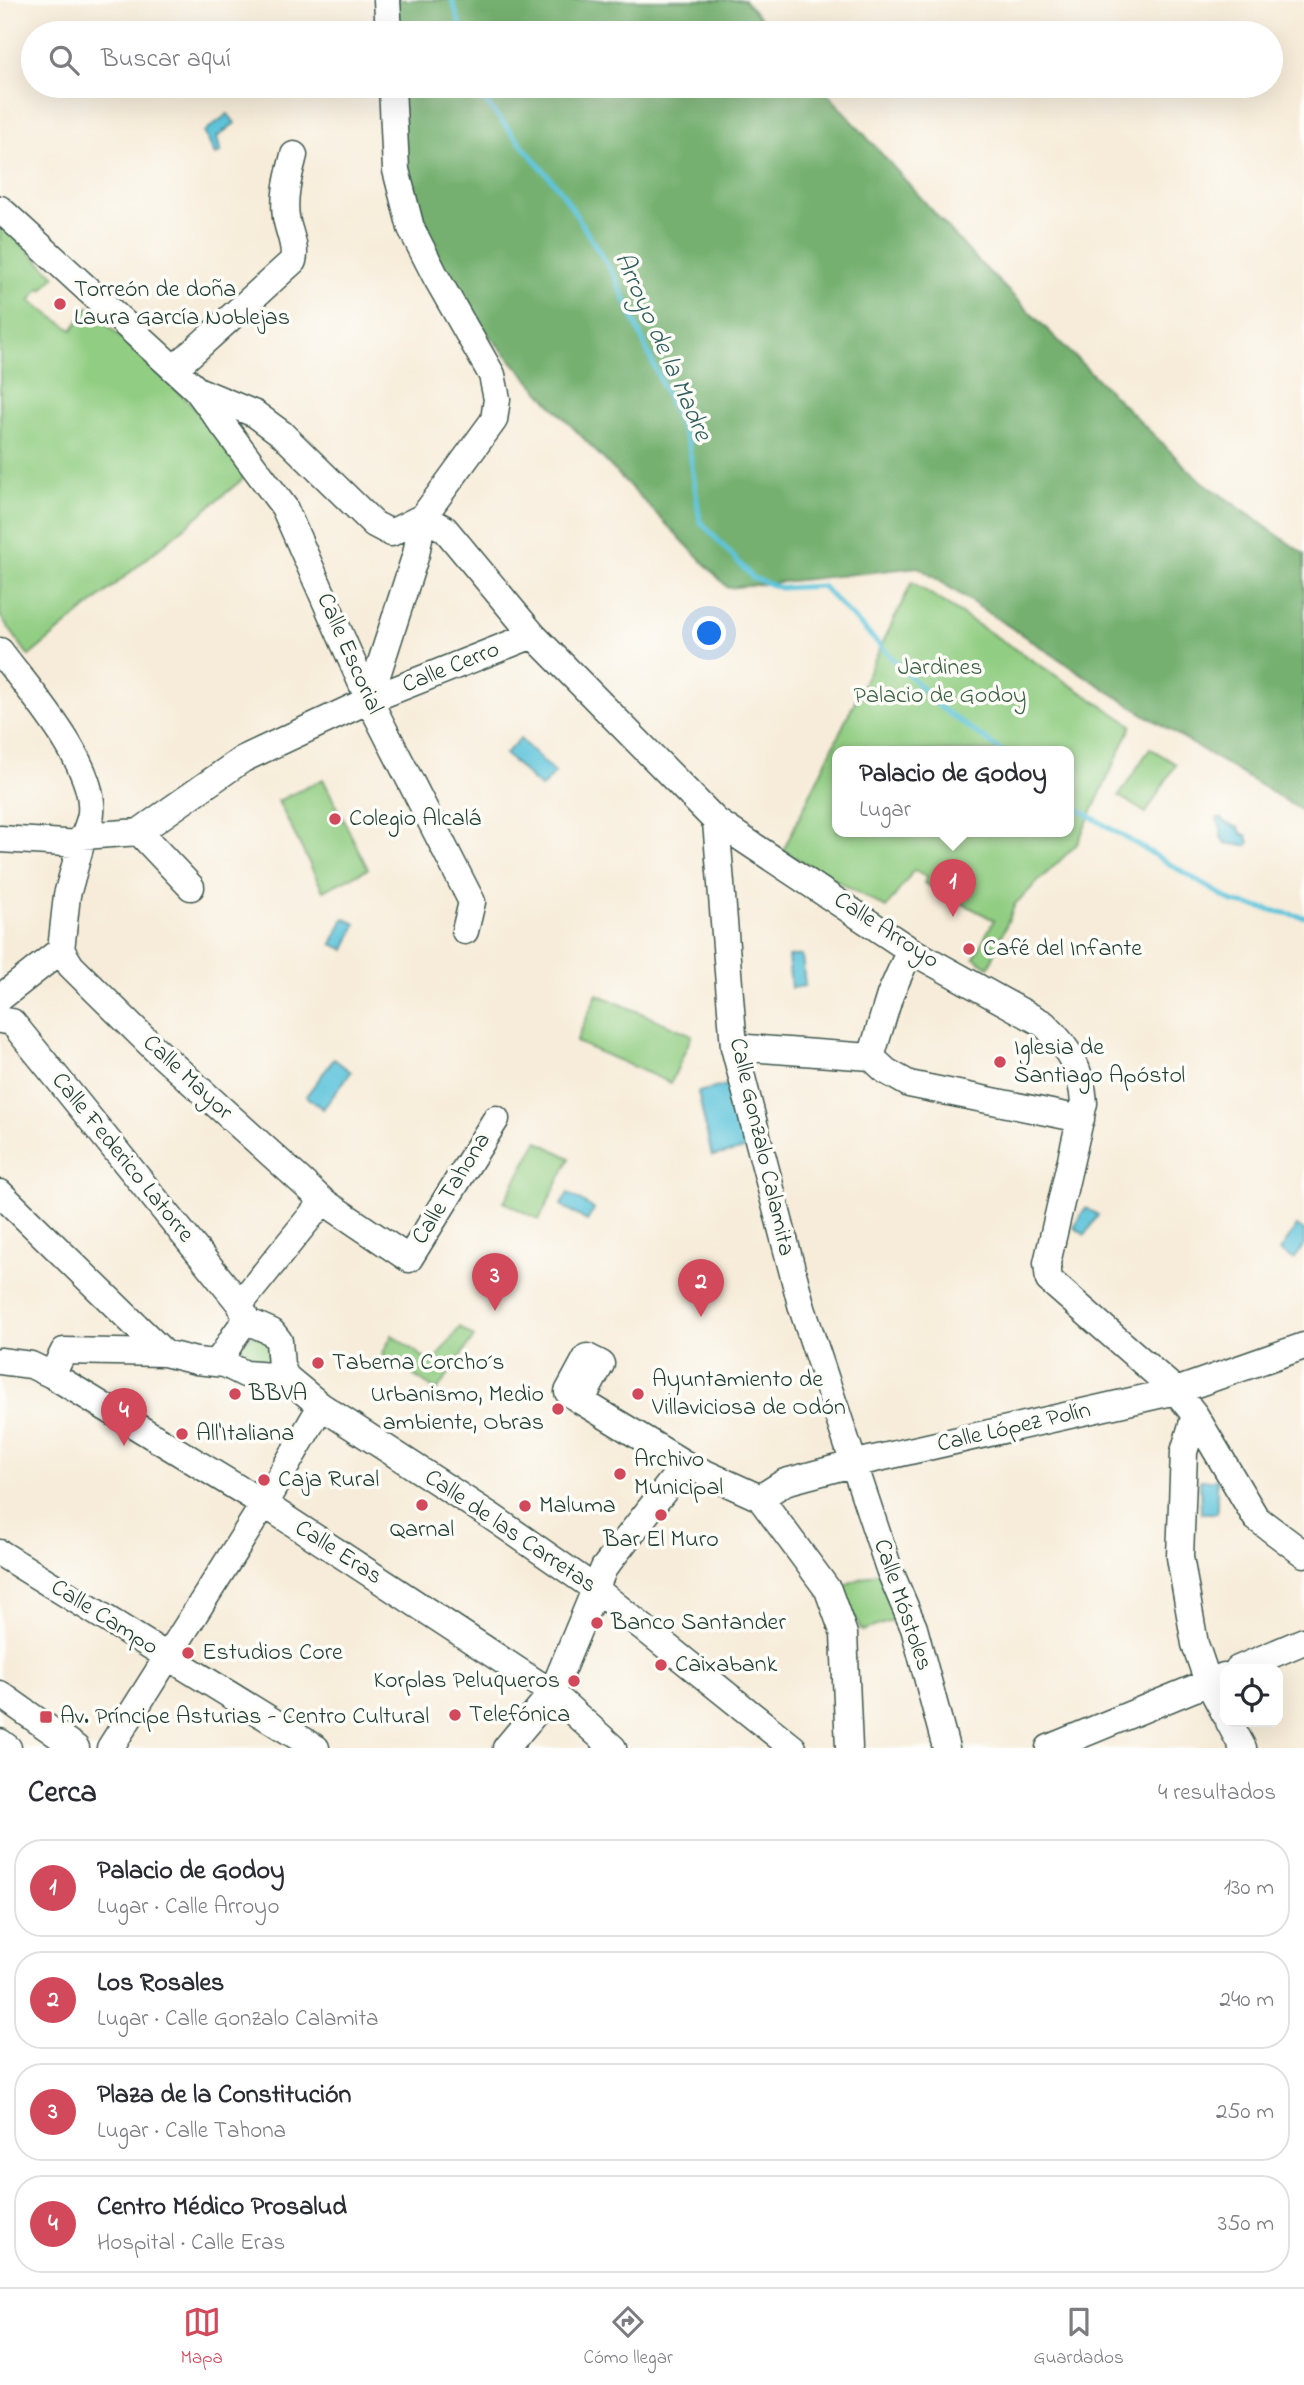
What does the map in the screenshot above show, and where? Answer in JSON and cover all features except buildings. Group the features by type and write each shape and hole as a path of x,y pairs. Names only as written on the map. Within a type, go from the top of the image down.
{"street":[{"path":"387,0 388,21"},
{"path":"369,701 412,566 423,517 494,419 497,399 492,374 411,228 396,170 393,98"},
{"path":"174,369 293,261 295,254 286,215 286,184 293,155"},
{"path":"0,209 197,390 255,414 273,428 374,524 391,533 412,566"},
{"name":"Calle Escorial","path":"197,390 284,507 369,701 472,902 464,931"},
{"path":"391,533 423,517"},
{"name":"Calle Arroyo","path":"423,517 445,529 533,635 716,821 911,950 1044,1024 1062,1041 1075,1062 1083,1084 1084,1103 1046,1263 1049,1280 1176,1391 1195,1415 1256,1518 1304,1554"},
{"name":"Calle Cerro","path":"139,832 243,759 369,701 533,635"},
{"path":"0,651 76,755 90,797 91,814 68,895 61,950 0,998"},
{"name":"Calle Gonzalo Calamita","path":"716,821 734,1047 791,1270 852,1464"},
{"path":"0,839 82,840 139,832 191,887"},
{"name":"Calle Mayor","path":"61,950 71,966 155,1049 323,1201 409,1259"},
{"path":"871,1057 890,995 911,950"},
{"name":"Calle Federico Latorre","path":"0,1020 12,1022 244,1312"},
{"path":"734,1047 871,1057 886,1071 909,1084 1081,1119"},
{"name":"Calle Tahona","path":"409,1259 496,1119"},
{"path":"0,1193 164,1353"},
{"path":"220,1364 244,1312 323,1201"},
{"path":"244,1312 279,1340 281,1366 286,1377"},
{"name":"Calle López Polín","path":"760,1498 785,1482 852,1464 1176,1391 1304,1346"},
{"path":"52,1375 64,1351 164,1353 220,1364 245,1374 286,1377"},
{"name":"Calle Eras","path":"0,1361 31,1365 52,1375 264,1504 552,1693 614,1748"},
{"name":"Calle de las Carretas","path":"286,1377 321,1406 492,1517 594,1588 793,1748"},
{"path":"581,1401 685,1464 760,1498 828,1590 844,1634 849,1748"},
{"path":"110,1748 264,1504 321,1406"},
{"path":"1049,1748 1217,1679 1195,1644 1180,1557 1184,1452 1195,1415"},
{"path":"506,1748 552,1693 604,1568 685,1464"},
{"name":"Calle Móstoles","path":"852,1464 889,1569 914,1628 946,1748"},
{"name":"Calle Campo","path":"0,1553 316,1748"},
{"path":"1250,1664 1304,1641"},
{"path":"0,1694 76,1748"},
{"path":"1232,1727 1243,1748"},
{"path":"0,1742 8,1748"}],"green space":[{"path":"387,0 744,0 763,21 388,21"},
{"path":"393,98 832,98 972,255 1196,477 1304,554 1304,812 1142,713 918,567 728,588 560,414 436,277 411,228"},
{"path":"0,224 55,276 42,290 40,288 30,301 72,330 89,307 198,411 250,473 29,656 0,616"},
{"name":"Jardines Palacio de Godoy","path":"912,582 1132,725 1077,844 1015,904 989,967 974,958 994,920 924,883 927,877 914,870 886,908 783,851 832,749 832,837 1074,837 1074,746 833,746"},
{"path":"1150,748 1176,764 1146,813 1119,796"},
{"path":"323,779 368,869 323,891 278,801"},
{"path":"597,994 692,1035 671,1083 576,1042"},
{"path":"537,1141 570,1158 539,1220 504,1202"},
{"path":"460,1327 474,1337 437,1391 382,1355 392,1335 432,1363"},
{"path":"252,1335 268,1339 269,1364 258,1369 239,1357 239,1346"},
{"path":"883,1570 901,1618 862,1631 839,1587"}],"water":[{"path":"228,114 235,123 217,137 221,152 215,155 204,132"},
{"path":"520,739 555,773 541,788 505,754"},
{"path":"1221,818 1239,828 1241,833 1247,836 1249,843 1245,846 1225,843 1217,819"},
{"path":"344,918 356,924 345,950 332,944"},
{"path":"802,955 805,986 791,988 788,957"},
{"path":"334,1059 351,1072 323,1109 306,1096"},
{"path":"732,1084 747,1149 712,1156 698,1092"},
{"path":"568,1193 594,1209 587,1221 561,1205"},
{"path":"1086,1208 1098,1215 1085,1235 1074,1227"},
{"path":"1297,1226 1304,1231 1304,1245 1294,1260 1280,1251"},
{"path":"1200,1480 1217,1480 1217,1513 1201,1513"}],"waterway":[{"name":"Arroyo de la Madre","path":"452,0 459,21"},
{"name":"Arroyo de la Madre","path":"483,98 561,191 615,277 689,446 700,521 753,578 780,588 822,586 941,708 995,746"},
{"name":"Arroyo de la Madre","path":"1074,807 1233,902 1304,917"}],"place":[{"name":"Torreón de doña Laura García Noblejas","path":"60,304"},
{"name":"Colegio Alcalá","path":"335,819"},
{"name":"Palacio de Godoy","path":"953,917"},
{"name":"Café del Infante","path":"969,949"},
{"name":"Iglesia de Santiago Apóstol","path":"1000,1062"},
{"name":"Plaza de la Constitución","path":"495,1311"},
{"name":"Los Rosales","path":"701,1317"},
{"name":"Taberna Corcho´s","path":"318,1363"},
{"name":"BBVA","path":"235,1394"},
{"name":"Ayuntamiento de Villaviciosa de Odón","path":"638,1394"},
{"name":"Urbanismo, Medio ambiente, Obras","path":"558,1409"},
{"name":"All'Italiana","path":"182,1434"},
{"name":"Centro Médico Prosalud","path":"124,1446"},
{"name":"Archivo Municipal","path":"620,1474"},
{"name":"Caja Rural","path":"264,1480"},
{"name":"Qarnal","path":"422,1505"},
{"name":"Maluma","path":"525,1506"},
{"name":"Bar El Muro","path":"661,1515"},
{"name":"Banco Santander","path":"597,1623"},
{"name":"Estudios Core","path":"188,1653"},
{"name":"Caixabank","path":"661,1665"},
{"name":"Korplas Peluqueros","path":"574,1681"},
{"name":"Telefónica","path":"455,1715"},
{"name":"Av. Príncipe Asturias - Centro Cultural","path":"46,1717"}]}
